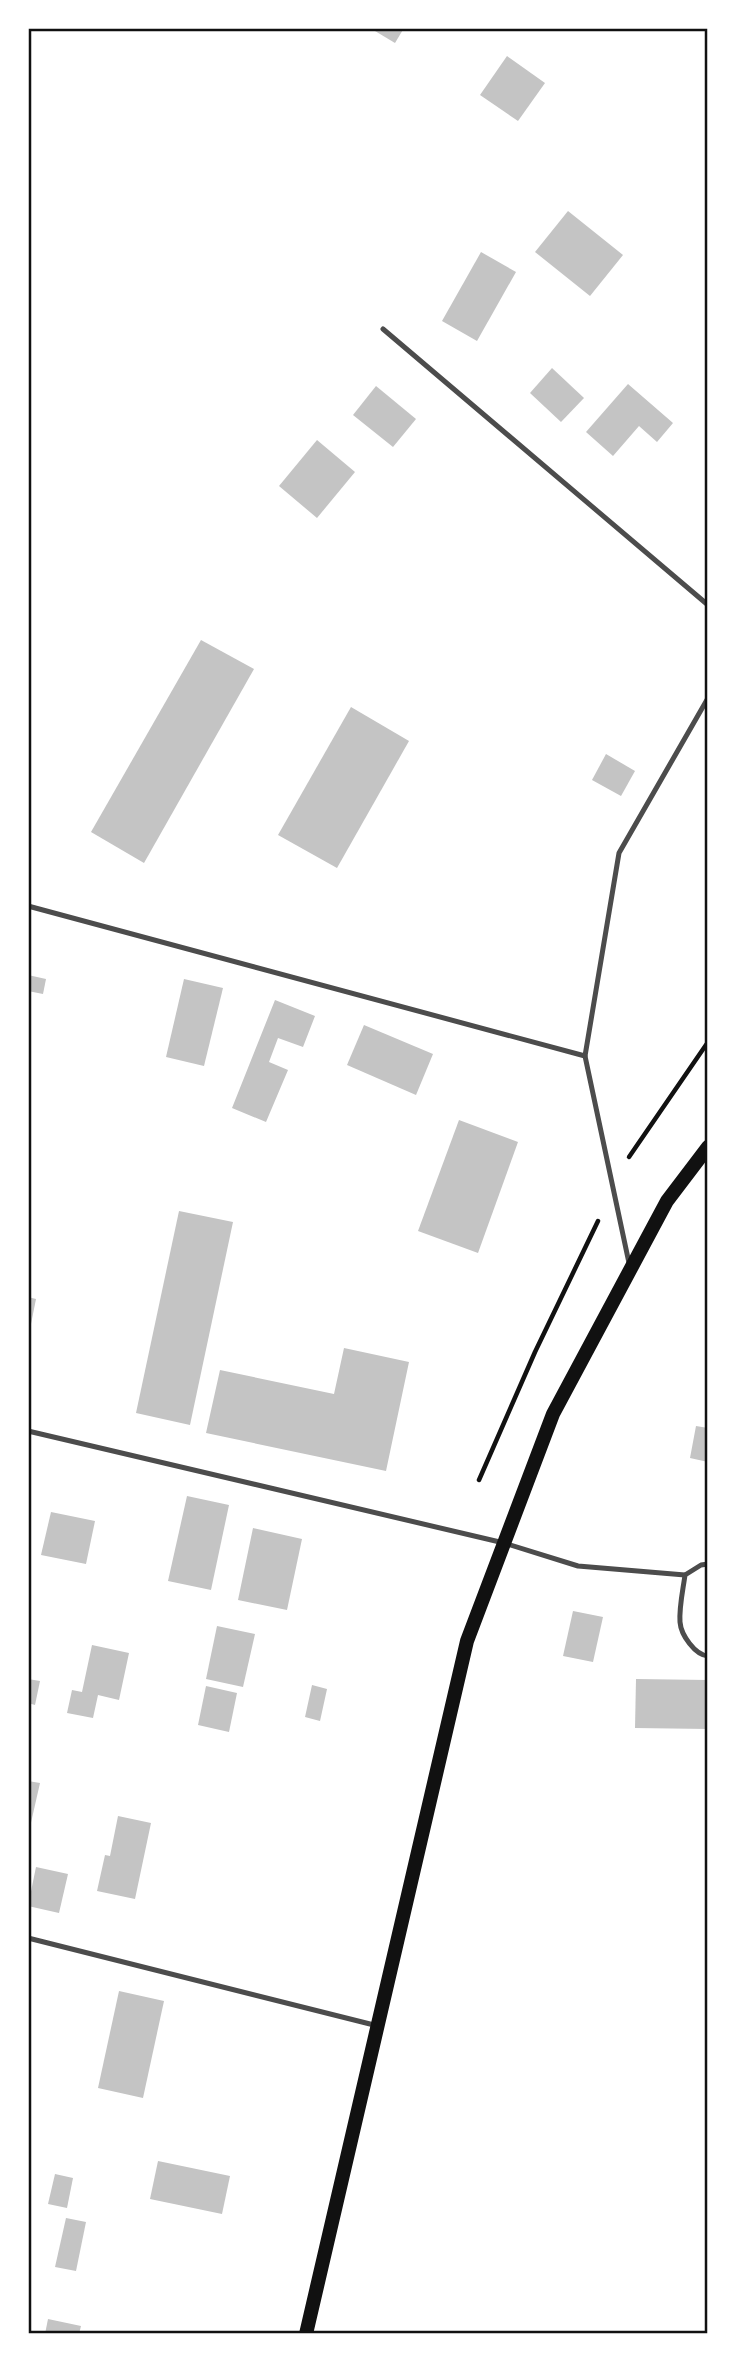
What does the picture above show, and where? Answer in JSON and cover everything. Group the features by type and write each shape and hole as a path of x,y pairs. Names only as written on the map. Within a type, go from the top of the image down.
{"main road":[{"path":"306,2334 467,1641 553,1414 667,1201 708,1147"}],"lane":[{"path":"383,329 708,605"},
{"path":"630,1269 585,1056 619,853 708,698"},
{"path":"28,906 585,1056"},
{"path":"28,1431 504,1543 578,1566 685,1575 701,1565 708,1564"},
{"path":"685,1575 680,1624 692,1647 701,1655 708,1656"},
{"path":"28,1938 378,2026"}],"path":[{"path":"479,1480 535,1352 632,1151 708,1042"}],"building":[{"path":"370,28 404,28 395,43"},
{"path":"507,56 545,83 518,121 480,95"},
{"path":"568,211 623,255 590,296 535,252"},
{"path":"481,252 516,272 477,341 442,321"},
{"path":"552,368 584,398 561,422 530,393"},
{"path":"628,384 673,423 657,442 639,426 613,456 586,432"},
{"path":"376,386 416,419 393,447 353,415"},
{"path":"317,440 355,472 317,518 279,486"},
{"path":"201,640 254,669 144,863 91,832"},
{"path":"351,707 409,741 337,868 278,835"},
{"path":"606,754 635,771 621,796 592,780"},
{"path":"28,975 46,979 43,994 28,991"},
{"path":"184,979 223,988 204,1066 166,1057"},
{"path":"275,1000 315,1016 303,1047 278,1038 269,1062 288,1070 266,1122 232,1108"},
{"path":"364,1025 433,1054 416,1095 347,1065"},
{"path":"459,1120 518,1142 478,1253 418,1231"},
{"path":"179,1211 233,1222 190,1425 136,1413"},
{"path":"28,1297 36,1299 29,1334 28,1334"},
{"path":"344,1348 409,1362 386,1471 206,1433 220,1370 334,1394"},
{"path":"696,1426 708,1428 708,1462 690,1458"},
{"path":"187,1496 229,1505 211,1590 168,1581"},
{"path":"51,1512 95,1521 86,1564 41,1555"},
{"path":"253,1528 302,1539 287,1610 238,1600"},
{"path":"573,1611 603,1617 593,1662 563,1656"},
{"path":"217,1626 255,1634 243,1687 206,1679"},
{"path":"92,1645 129,1653 119,1700 98,1695 93,1718 67,1713 72,1690 82,1692"},
{"path":"28,1679 40,1681 35,1705 28,1703"},
{"path":"636,1679 708,1680 708,1729 635,1728"},
{"path":"312,1685 327,1689 320,1721 305,1717"},
{"path":"206,1686 237,1693 229,1732 198,1725"},
{"path":"28,1781 40,1783 30,1827 28,1827"},
{"path":"118,1816 151,1823 135,1899 97,1891 105,1855 110,1856"},
{"path":"36,1867 68,1874 59,1913 28,1906"},
{"path":"119,1991 164,2001 143,2098 98,2088"},
{"path":"158,2161 230,2176 222,2214 150,2199"},
{"path":"55,2174 73,2178 67,2208 48,2204"},
{"path":"66,2218 86,2222 76,2271 55,2267"},
{"path":"48,2319 81,2326 79,2334 45,2334"}]}
